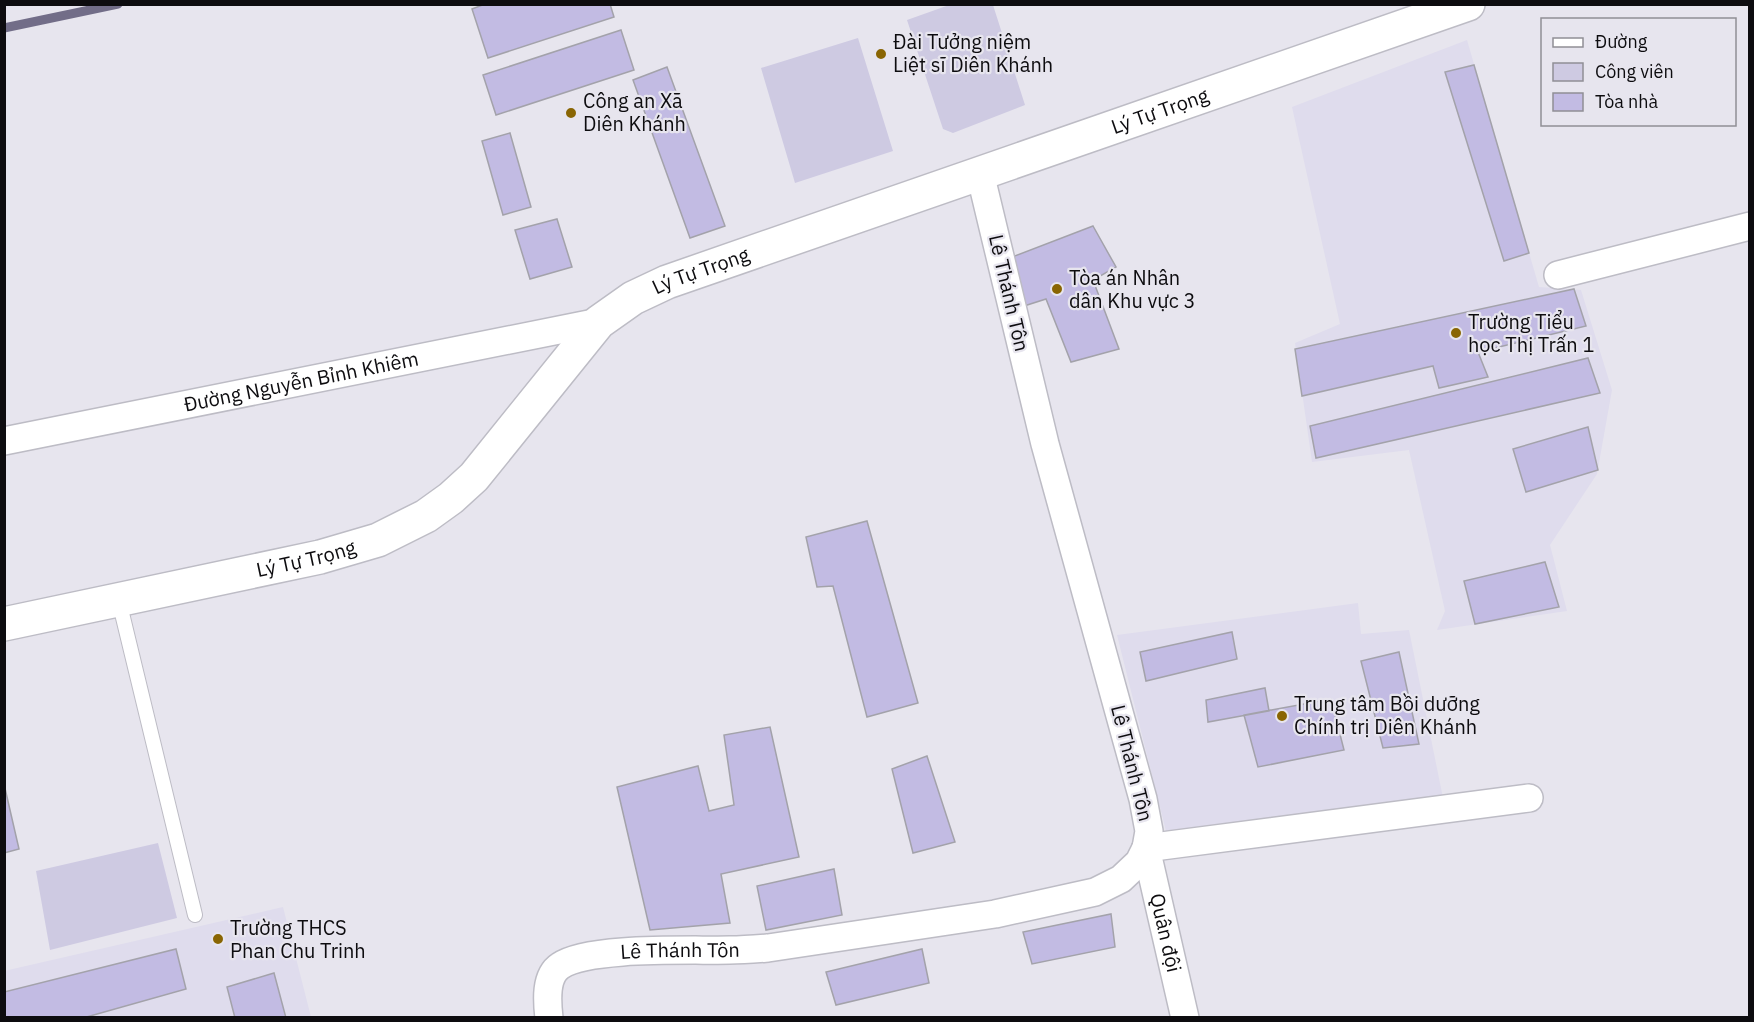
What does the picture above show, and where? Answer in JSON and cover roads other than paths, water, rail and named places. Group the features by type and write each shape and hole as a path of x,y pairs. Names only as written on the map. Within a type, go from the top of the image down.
{"street":[{"name":"Lý Tự Trọng","path":"4,624 320,557 378,540 426,516 474,477 599,322 633,298 667,282 1468,4"},
{"name":"Lê Thánh Tôn","path":"549,1017 549,982 559,966 578,958 638,951 768,948 1015,910 1095,892 1121,879 1139,862 1146,848 1149,831 1143,799 1045,444 980,173"},
{"path":"1558,274 1749,226"},
{"name":"Đường Nguyễn Bỉnh Khiêm","path":"4,441 599,322"},
{"path":"1146,848 1529,798"},
{"name":"Quân đội","path":"1146,848 1185,1017"}],"lane":[{"path":"119,601 195,915"}],"waterway":[{"path":"4,28 118,4"}],"place":[{"name":"Đài Tưởng niệm Liệt sĩ Diên Khánh","path":"881,54"},
{"name":"Công an Xã Diên Khánh","path":"571,113"},
{"name":"Tòa án Nhân dân Khu vực 3","path":"1057,289"},
{"name":"Trường Tiểu học Thị Trấn 1","path":"1456,333"},
{"name":"Trung tâm Bồi dưỡng Chính trị Diên Khánh","path":"1282,716"},
{"name":"Trường THCS Phan Chu Trinh","path":"218,939"}]}
